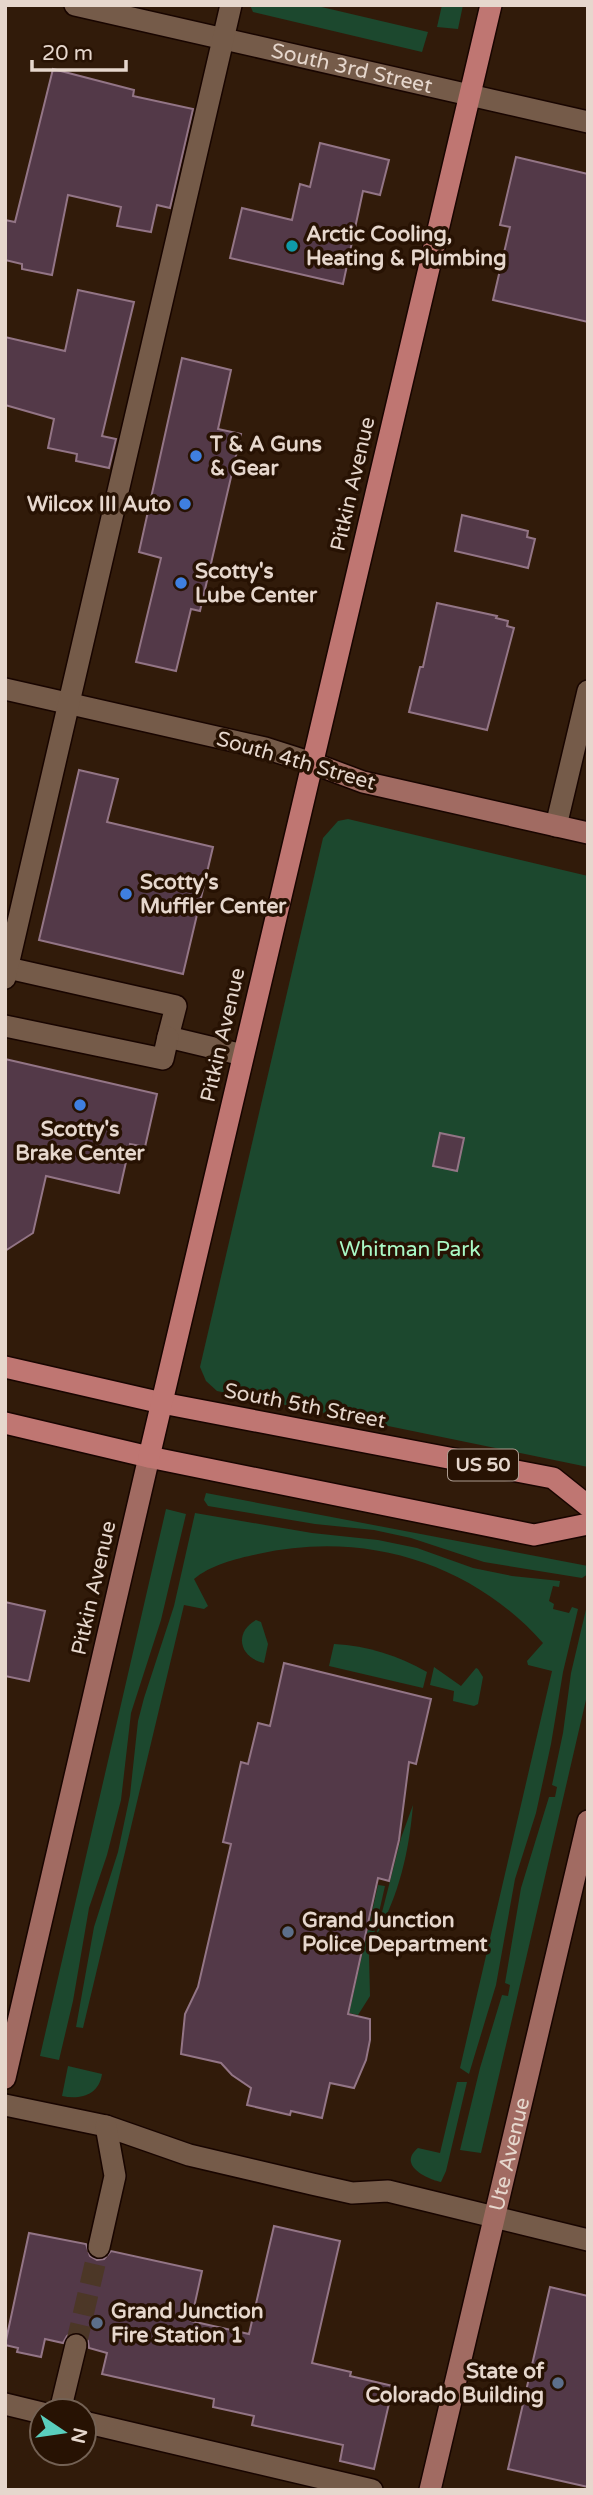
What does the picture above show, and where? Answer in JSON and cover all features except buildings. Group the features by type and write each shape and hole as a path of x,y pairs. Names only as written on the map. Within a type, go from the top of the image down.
{"highway":[{"name":"Pitkin Avenue","path":"149,1457 491,5"},
{"name":"South 5th Street","path":"5,1367 162,1403 553,1478 588,1506"},
{"path":"5,1423 149,1457 534,1535 588,1524"}],"main road":[{"name":"South 4th Street","path":"312,763 363,782 588,833"},
{"name":"Pitkin Avenue","path":"5,2078 149,1457"},
{"name":"Ute Avenue","path":"430,2490 588,1821"}],"street":[{"name":"South 3rd Street","path":"75,5 588,122"},
{"path":"5,1027 163,1059 176,1006 7,973 231,5"},
{"name":"South 4th Street","path":"5,689 264,748 312,763"},
{"path":"556,826 588,691"},
{"path":"168,1037 243,1055"},
{"path":"5,2105 106,2126 188,2155 352,2193 388,2191 588,2240"},
{"path":"99,2246 115,2176 106,2126"},
{"path":"63,2397 76,2345"},
{"path":"5,2404 28,2410"},
{"path":"98,2425 372,2490"}],"green space":[{"path":"250,5 313,5 428,32 422,52 253,12"},
{"path":"442,5 463,5 458,29 437,27"},
{"name":"Whitman Park","path":"348,819 588,876 588,1467 217,1391 206,1381 200,1367 323,838 338,821"},
{"path":"206,1493 588,1566 588,1574 582,1578 484,1562 411,1538 374,1530 315,1524 208,1506 204,1500"},
{"path":"166,1509 186,1514 161,1620 131,1713 121,1800 107,1855 89,1908 73,2001 59,2060 40,2056"},
{"path":"195,1513 312,1533 378,1540 417,1548 473,1568 512,1576 560,1581 559,1587 553,1586 549,1601 554,1604 553,1609 569,1613 572,1607 578,1609 536,1813 515,1879 496,1985 469,2074 460,2068 552,1671 528,1665 527,1661 543,1643 514,1615 483,1592 449,1573 413,1559 376,1550 337,1546 258,1554 216,1566 194,1579 208,1606 204,1609 184,1605 83,2028 76,2027 94,1927 118,1852 130,1795 138,1721 174,1606"},
{"path":"588,1601 588,1691 481,2153 460,2150 480,2068 502,1995 508,1996 510,1985 505,1983 521,1888 549,1797 555,1797 557,1787 552,1785 563,1733 571,1673"},
{"path":"256,1620 261,1622 268,1644 264,1663 249,1656 242,1644 244,1632"},
{"path":"334,1644 370,1649 416,1666 427,1672 423,1688 329,1666"},
{"path":"434,1667 461,1686 476,1668 478,1669 483,1677 478,1704 474,1706 453,1701 454,1691 430,1685"},
{"path":"413,1805 402,1873 376,1936 401,1838"},
{"path":"378,1885 385,1886 369,1956 370,1996 358,2015 349,2013"},
{"path":"68,2066 102,2074 97,2087 82,2096 62,2096"},
{"path":"457,2082 467,2082 441,2182 416,2170 411,2160 412,2154 418,2148 440,2153"}],"tunnel":[{"path":"76,2345 99,2247"}],"place":[{"name":"Arctic Cooling, Heating & Plumbing","path":"292,246"},
{"name":"T & A Guns & Gear","path":"196,456"},
{"name":"Wilcox III Auto","path":"185,504"},
{"name":"Scotty's Lube Center","path":"181,583"},
{"name":"Scotty's Muffler Center","path":"126,894"},
{"name":"Scotty's Brake Center","path":"80,1105"},
{"name":"Grand Junction Police Department","path":"288,1932"},
{"name":"Grand Junction Fire Station 1","path":"97,2323"},
{"name":"State of Colorado Building","path":"558,2383"}]}
